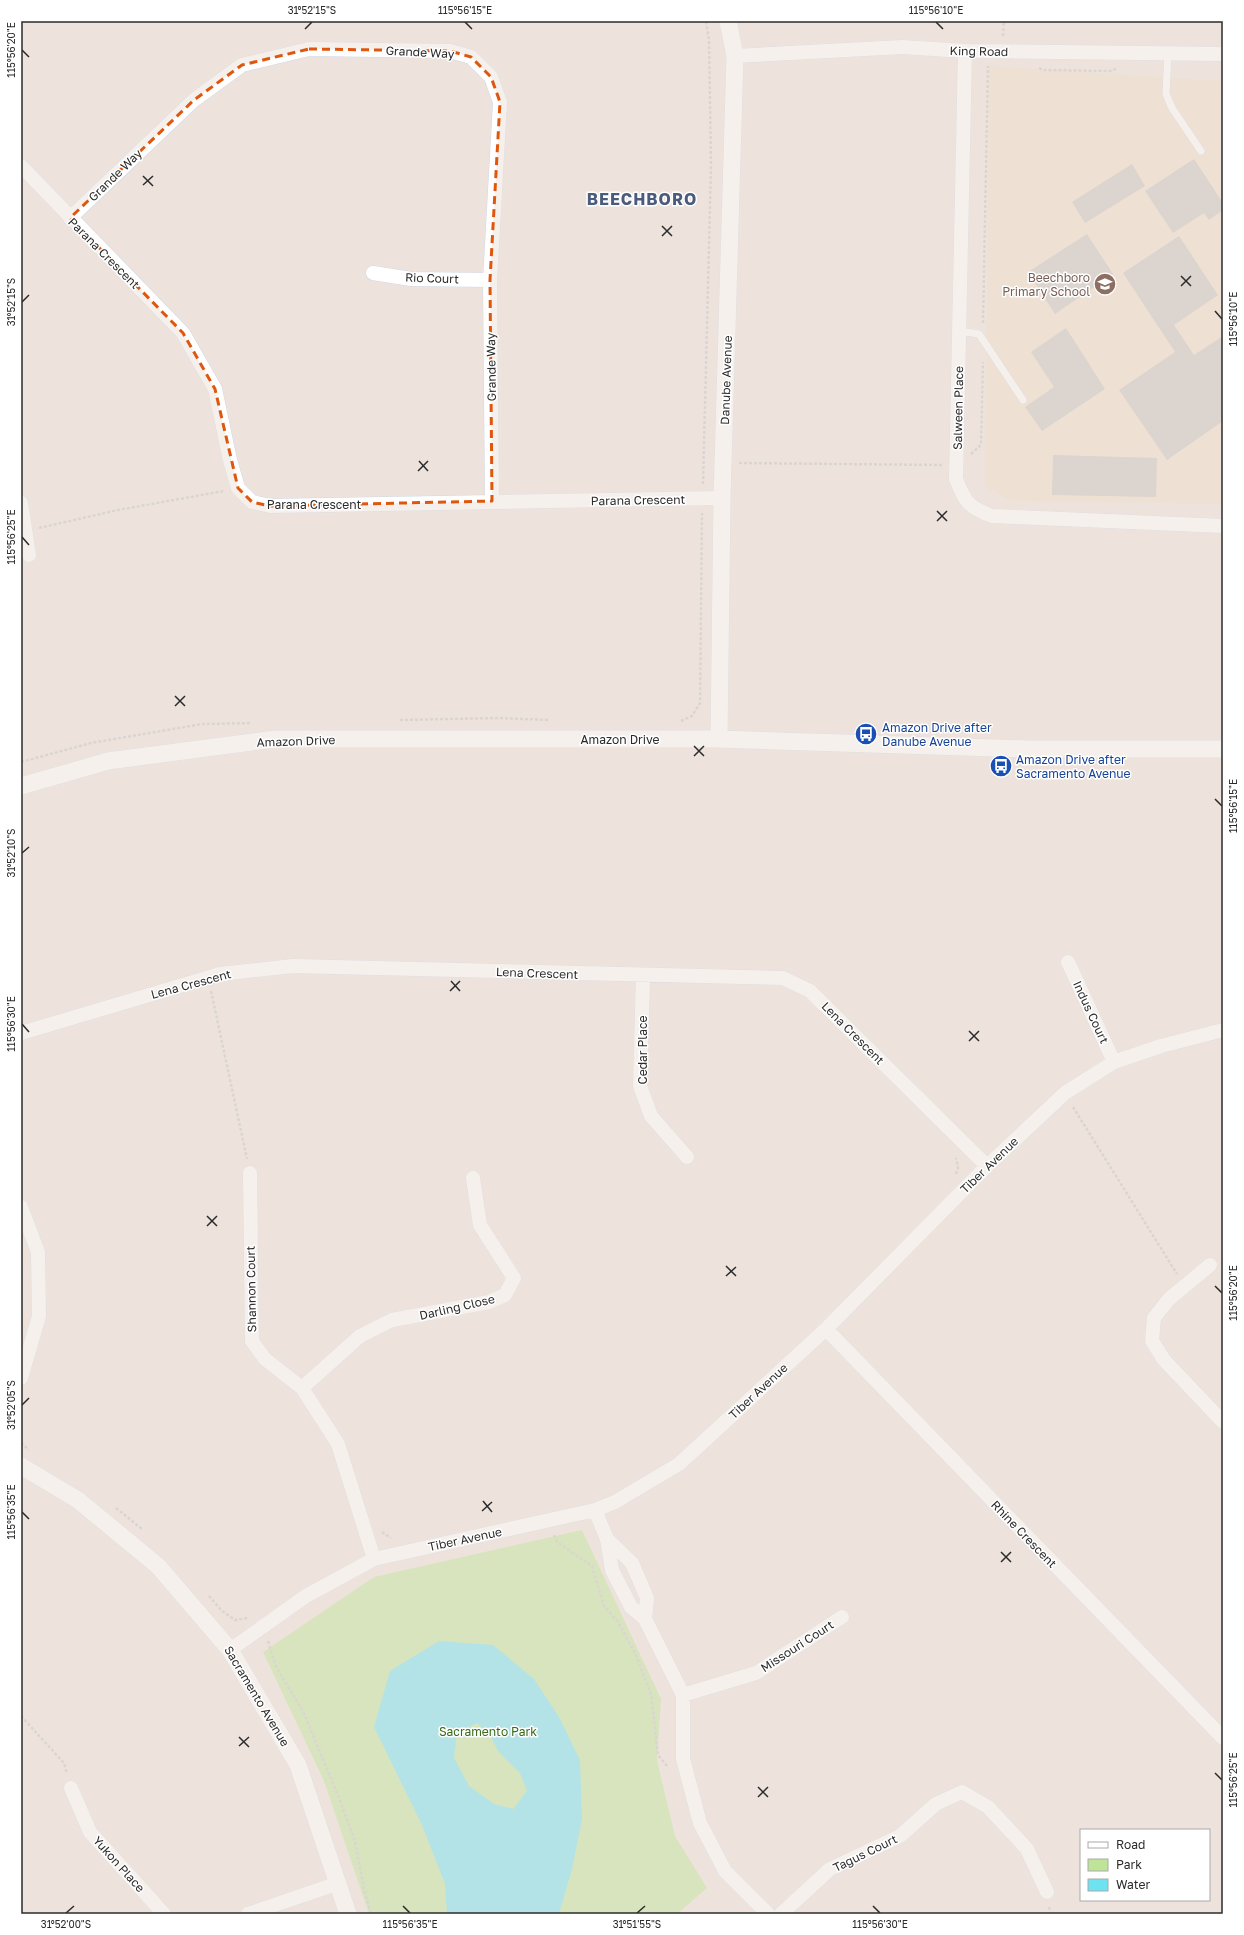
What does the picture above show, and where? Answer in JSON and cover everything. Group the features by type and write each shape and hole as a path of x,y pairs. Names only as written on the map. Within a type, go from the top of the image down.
{"street":[{"name":"Danube Avenue","path":"719,739 722,498 735,56 728,21"},
{"name":"King Road","path":"735,56 902,47 965,51 1223,54"},
{"name":"Grande Way","path":"70,218 194,100 242,65 309,49 450,51 471,57 490,77 500,102 490,280 492,502"},
{"name":"Salween Place","path":"965,51 956,459 956,479 963,498 976,510 992,516 1223,526"},
{"name":"Parana Crescent","path":"21,166 183,333 215,389 238,488 252,502 270,506 722,498"},
{"name":"Rio Court","path":"373,273 411,279 490,280"},
{"path":"21,503 29,555"},
{"name":"Amazon Drive","path":"21,786 108,761 275,739 719,739 1029,750 1223,749"},
{"name":"Indus Court","path":"1068,962 1114,1062"},
{"name":"Lena Crescent","path":"21,1033 220,974 293,966 643,976 783,978 810,991 987,1166"},
{"name":"Cedar Place","path":"643,976 640,1086 651,1116 687,1158"},
{"name":"Tiber Avenue","path":"230,1650 306,1596 374,1559 595,1510 615,1502 679,1464 826,1329 987,1166 1065,1093 1114,1062 1161,1046 1223,1030"},
{"name":"Shannon Court","path":"250,1173 252,1340 265,1359 302,1388 338,1444 374,1559"},
{"name":"Darling Close","path":"302,1388 360,1336 392,1320 489,1302 506,1295 514,1278 480,1225 473,1178"},
{"path":"21,1207 38,1252 40,1316 21,1378"},
{"path":"1210,1265 1169,1299 1154,1318 1152,1340 1164,1360 1223,1422"},
{"name":"Rhine Crescent","path":"826,1329 1223,1738"},
{"name":"Sacramento Avenue","path":"21,1466 78,1500 158,1566 230,1650 298,1765 339,1883 348,1914"},
{"path":"595,1510 607,1539 612,1570 631,1606 645,1620 683,1695 683,1759 700,1823 725,1871 768,1914"},
{"path":"607,1539 632,1563 647,1598 645,1620"},
{"name":"Missouri Court","path":"683,1695 756,1673 842,1617"},
{"name":"Yukon Place","path":"71,1788 90,1832 164,1914"},
{"name":"Tagus Court","path":"781,1914 830,1869 900,1836 936,1804 962,1792 988,1807 1027,1849 1047,1892"},
{"path":"248,1914 339,1883"}],"lane":[{"path":"1168,53 1166,94 1172,108 1201,150"},
{"path":"959,331 979,334 1023,400"}],"path":[{"path":"680,722 692,716 700,703 702,499 711,166 709,40 706,21"},
{"path":"983,326 989,51"},
{"path":"723,463 956,459 973,455 981,445 983,357"},
{"path":"25,531 118,510 238,488"},
{"path":"394,720 498,718 551,720"},
{"path":"21,762 91,743 202,724 258,723"},
{"path":"208,978 250,1173"},
{"path":"1065,1093 1184,1286"},
{"path":"953,1181 958,1168 956,1155 966,1145"},
{"path":"21,1443 30,1451"},
{"path":"112,1505 131,1518 148,1534"},
{"path":"546,1521 558,1542 592,1566 604,1606 618,1622 636,1656 651,1694 658,1755 667,1765 669,1772"},
{"path":"366,1534 380,1531 389,1538 395,1539"},
{"path":"207,1595 222,1611 236,1620 253,1617 267,1638 276,1667 303,1711 339,1798 355,1841 364,1888 372,1914"},
{"path":"21,1716 64,1763 71,1788"}],"highlighted area":[{"path":"309,49 450,51 471,57 491,77 500,102 490,280 492,501 270,506 252,502 238,488 215,389 183,333 70,218 194,100 242,65"}],"shaded area":[{"name":"Beechboro Primary School","path":"989,66 1223,81 1223,504 1011,501 985,487"}],"green space":[{"name":"Sacramento Park","path":"582,1530 661,1699 657,1761 675,1836 707,1888 677,1914 369,1914 324,1781 263,1652 374,1577"}],"water":[{"path":"439,1641 493,1645 534,1679 559,1717 580,1760 582,1819 572,1869 559,1914 447,1914 445,1884 422,1825 374,1727 390,1671","holes":["477,1723 490,1735 498,1751 520,1773 527,1791 513,1809 494,1804 469,1786 454,1758 457,1733"]}],"building":[{"path":"1194,159 1223,203 1223,210 1209,220 1204,213 1173,233 1145,191"},
{"path":"1132,164 1145,186 1085,223 1072,202"},
{"path":"1087,234 1113,274 1055,314 1028,272"},
{"path":"1179,236 1218,295 1174,325 1194,355 1223,336 1223,421 1167,460 1119,390 1175,352 1123,273"},
{"path":"1066,328 1105,389 1042,431 1025,407 1054,387 1031,352"},
{"path":"1053,455 1157,458 1156,497 1052,495"}],"place":[{"name":"Beechboro Primary School","path":"1105,284"},
{"name":"Amazon Drive after Danube Avenue","path":"866,734"},
{"name":"Amazon Drive after Sacramento Avenue","path":"1001,766"}],"district":[{"name":"BEECHBORO","path":"642,199"}]}
